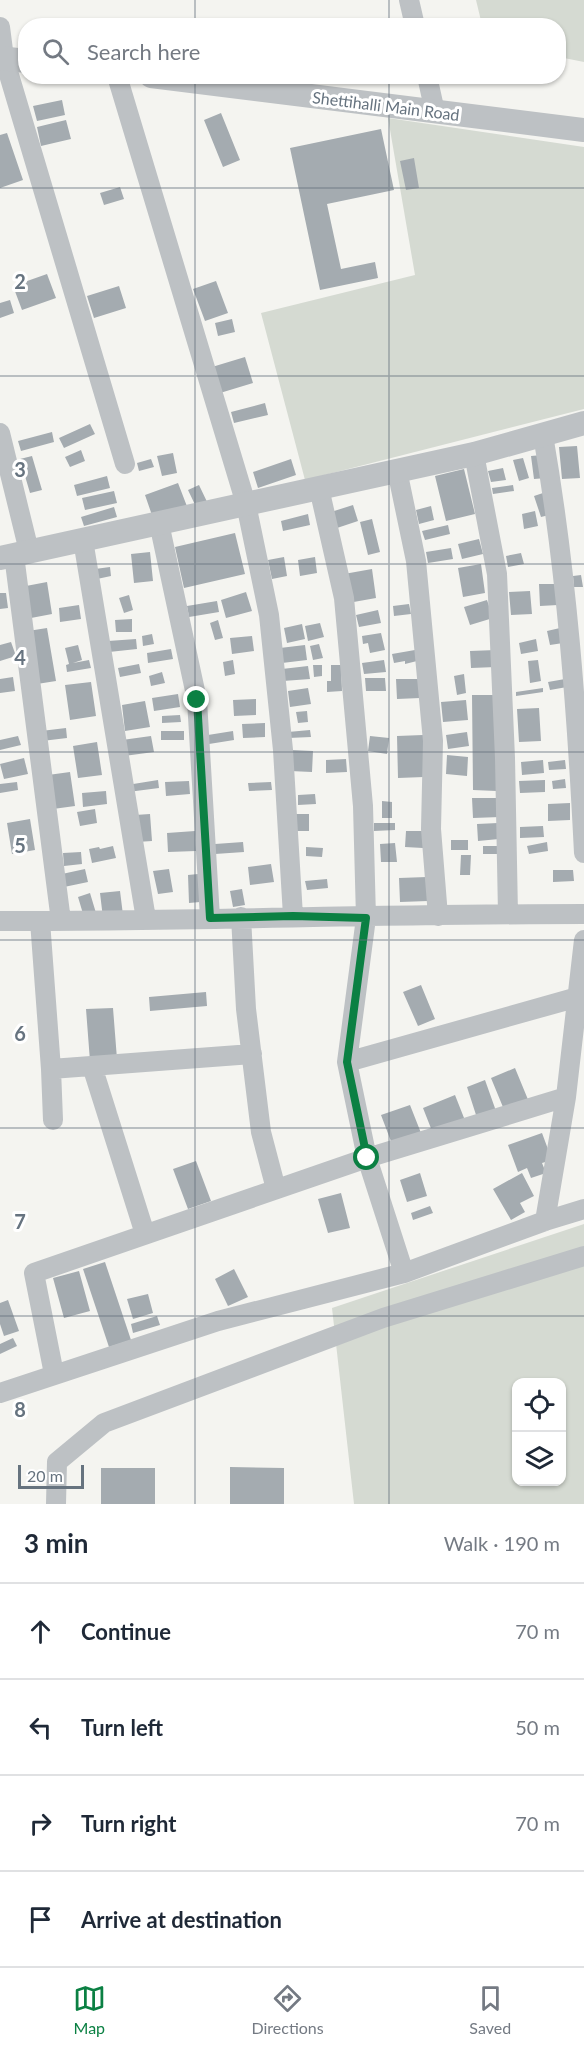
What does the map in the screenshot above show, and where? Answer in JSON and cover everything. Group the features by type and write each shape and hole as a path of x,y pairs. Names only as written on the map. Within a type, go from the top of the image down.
{"street":[{"path":"409,0 413,18"},
{"path":"0,27 125,464"},
{"path":"119,84 246,504 269,615 283,750 293,916"},
{"name":"Shettihalli Main Road","path":"215,84 584,130"},
{"path":"429,84 435,112"},
{"path":"14,555 474,454 584,423"},
{"path":"543,435 555,506 578,732 584,853"},
{"path":"1,437 61,921"},
{"path":"474,454 497,574 505,758 508,914"},
{"path":"397,470 416,561 433,741 431,829 438,916"},
{"path":"319,488 344,598 363,806 366,918 347,1062 367,1158 404,1273"},
{"path":"159,523 197,700 210,918"},
{"path":"83,540 146,919"},
{"path":"0,921 584,914"},
{"path":"241,917 246,1009 261,1132 276,1189"},
{"path":"40,921 53,1120"},
{"path":"545,1221 566,1097 584,940"},
{"path":"347,1062 578,997"},
{"path":"51,1068 252,1054"},
{"path":"92,1066 145,1234"},
{"path":"54,1374 34,1273 367,1158 566,1097"},
{"path":"0,1393 218,1321 404,1273 584,1209"},
{"path":"56,1504 57,1462 104,1423 383,1318 584,1257"}],"shaded area":[{"path":"476,0 584,0 584,62 566,58 566,18 480,18"},
{"path":"388,118 584,147 584,409 305,480 261,313 415,275"},
{"path":"584,1224 584,1504 354,1504 332,1308"}],"building":[{"path":"62,100 65,115 37,121 33,106"},
{"path":"221,113 240,160 223,167 204,120"},
{"path":"66,120 71,139 41,146 37,127"},
{"path":"381,129 394,190 327,204 341,269 375,262 378,278 320,290 290,148"},
{"path":"7,133 23,180 0,188 0,135"},
{"path":"414,158 419,188 406,190 400,161"},
{"path":"120,187 124,199 104,205 100,193"},
{"path":"47,274 56,298 22,310 13,286"},
{"path":"216,281 228,313 205,321 193,289"},
{"path":"119,286 126,308 94,318 87,296"},
{"path":"10,300 14,313 0,318 0,303"},
{"path":"232,319 235,332 218,336 215,323"},
{"path":"245,357 253,383 220,393 212,367"},
{"path":"265,403 268,415 234,423 231,412"},
{"path":"90,424 95,434 64,448 59,438"},
{"path":"52,432 54,442 21,451 18,441"},
{"path":"577,446 580,478 562,479 559,447"},
{"path":"81,450 85,461 70,467 65,457"},
{"path":"173,453 177,473 162,476 157,456"},
{"path":"542,455 546,478 534,479 531,456"},
{"path":"32,456 42,490 30,493 20,459"},
{"path":"523,458 529,478 519,481 513,460"},
{"path":"151,459 154,467 139,471 137,463"},
{"path":"291,459 296,475 258,488 253,472"},
{"path":"503,468 506,480 491,482 488,471"},
{"path":"464,469 475,514 446,521 435,476"},
{"path":"107,476 110,488 77,496 74,485"},
{"path":"178,483 188,509 154,521 145,495"},
{"path":"199,485 209,506 198,511 188,490"},
{"path":"513,485 514,491 493,494 492,488"},
{"path":"114,491 117,503 85,510 82,498"},
{"path":"543,493 549,515 541,517 534,496"},
{"path":"353,505 358,521 337,528 331,512"},
{"path":"431,506 434,520 419,524 416,510"},
{"path":"114,507 117,517 84,526 81,517"},
{"path":"535,511 538,526 524,529 522,514"},
{"path":"308,514 310,525 283,531 281,521"},
{"path":"372,519 380,552 368,555 360,522"},
{"path":"448,525 450,534 425,540 422,531"},
{"path":"235,533 245,574 184,588 175,547"},
{"path":"479,539 483,554 462,559 458,544"},
{"path":"451,548 453,559 428,563 426,552"},
{"path":"150,552 153,581 134,583 131,554"},
{"path":"521,553 524,564 508,567 506,556"},
{"path":"284,557 287,576 272,579 268,560"},
{"path":"315,557 317,573 300,576 298,560"},
{"path":"481,564 485,593 463,597 458,568"},
{"path":"110,567 111,576 97,579 95,569"},
{"path":"372,569 376,598 348,603 344,574"},
{"path":"581,575 583,587 574,587 573,576"},
{"path":"47,582 52,614 31,618 26,586"},
{"path":"539,584 557,584 558,605 540,606"},
{"path":"530,591 532,614 511,615 509,592"},
{"path":"246,592 252,611 226,618 221,600"},
{"path":"0,593 6,593 8,608 0,609"},
{"path":"129,595 133,610 124,613 119,598"},
{"path":"487,600 493,618 470,625 464,607"},
{"path":"217,601 219,612 189,617 187,606"},
{"path":"409,604 411,614 394,616 393,606"},
{"path":"79,605 81,619 60,622 59,608"},
{"path":"378,610 381,623 359,627 356,615"},
{"path":"132,619 132,632 116,632 115,620"},
{"path":"218,620 223,638 215,640 210,623"},
{"path":"320,623 324,637 308,641 305,626"},
{"path":"302,624 305,639 287,643 284,628"},
{"path":"47,628 56,681 37,684 28,631"},
{"path":"560,628 563,643 550,645 547,631"},
{"path":"381,633 385,650 370,653 368,643 363,644 362,636"},
{"path":"152,634 154,644 143,646 142,636"},
{"path":"252,636 254,651 232,654 230,638"},
{"path":"136,639 137,649 109,652 108,641"},
{"path":"536,639 538,651 521,654 519,643"},
{"path":"11,642 16,656 0,661 0,645"},
{"path":"319,644 323,658 313,660 310,646"},
{"path":"78,645 82,660 73,663 89,660 91,668 67,672 66,665 69,664 65,648"},
{"path":"305,645 307,660 282,663 280,648"},
{"path":"171,649 173,659 148,663 147,653"},
{"path":"415,650 417,661 405,664 405,661 394,663 392,654"},
{"path":"496,650 496,667 471,668 470,651"},
{"path":"233,660 235,674 225,676 223,662"},
{"path":"384,660 386,672 364,674 362,663"},
{"path":"538,660 541,681 530,683 528,661"},
{"path":"139,664 141,673 120,677 118,668"},
{"path":"313,665 322,665 322,676 314,677"},
{"path":"331,665 341,665 342,691 327,692 327,681 331,681"},
{"path":"308,666 310,679 283,681 282,669"},
{"path":"162,672 165,683 151,686 149,676"},
{"path":"464,674 466,693 457,695 454,676"},
{"path":"13,677 15,691 0,693 0,679"},
{"path":"365,678 385,678 386,691 366,691"},
{"path":"396,679 419,679 420,698 397,699"},
{"path":"565,679 567,687 550,690 548,682"},
{"path":"91,682 96,716 70,720 65,685"},
{"path":"308,688 311,704 290,707 288,691"},
{"path":"543,688 543,692 516,696 516,692"},
{"path":"178,694 180,707 154,711 152,698"},
{"path":"472,695 497,695 497,791 473,790"},
{"path":"256,699 256,715 234,716 233,700"},
{"path":"466,700 468,720 443,722 441,702"},
{"path":"145,701 150,727 125,731 122,705"},
{"path":"539,708 541,741 519,742 517,709"},
{"path":"307,711 308,722 298,723 296,712"},
{"path":"180,715 181,722 162,723 162,716"},
{"path":"265,723 265,737 243,738 242,724"},
{"path":"66,728 67,738 42,741 41,731"},
{"path":"310,730 311,737 288,738 288,732"},
{"path":"161,731 184,731 184,740 161,740"},
{"path":"233,731 234,740 209,744 208,735"},
{"path":"467,732 469,746 448,749 446,735"},
{"path":"423,735 424,777 398,778 397,736"},
{"path":"18,736 21,745 0,750 0,740"},
{"path":"151,736 154,752 124,756 122,740"},
{"path":"370,736 389,738 387,754 368,751"},
{"path":"97,742 102,775 78,778 73,746"},
{"path":"291,750 313,751 312,772 290,771"},
{"path":"447,755 468,757 467,776 446,774"},
{"path":"24,758 28,774 4,779 0,764"},
{"path":"346,759 347,772 326,773 326,760"},
{"path":"543,760 544,773 522,775 521,762"},
{"path":"565,760 566,769 549,770 548,762"},
{"path":"70,772 75,806 53,809 48,775"},
{"path":"565,779 566,788 553,789 552,781"},
{"path":"158,780 159,788 128,792 127,785"},
{"path":"545,780 545,792 520,793 519,781"},
{"path":"189,781 190,794 166,796 165,782"},
{"path":"17,782 18,790 0,793 0,784"},
{"path":"271,782 272,790 249,791 248,783"},
{"path":"106,791 107,804 83,807 82,793"},
{"path":"315,794 316,804 298,805 298,795"},
{"path":"472,798 500,798 500,817 473,818"},
{"path":"382,801 392,802 392,818 382,818"},
{"path":"570,803 570,820 548,821 548,804"},
{"path":"95,809 97,823 80,826 77,812"},
{"path":"150,814 152,841 137,842 135,815"},
{"path":"296,814 309,814 309,831 297,831"},
{"path":"30,819 35,850 12,854 7,823"},
{"path":"374,823 395,823 395,830 374,831"},
{"path":"498,823 499,839 478,841 477,824"},
{"path":"543,826 544,837 520,838 520,827"},
{"path":"195,831 196,851 168,852 167,833"},
{"path":"406,831 423,831 423,848 405,847"},
{"path":"451,840 468,840 468,850 451,850"},
{"path":"243,842 244,852 215,854 215,844"},
{"path":"547,842 548,851 529,854 527,846"},
{"path":"395,843 397,862 381,862 380,844"},
{"path":"113,846 116,858 92,863 89,849"},
{"path":"483,846 500,846 501,854 483,854"},
{"path":"306,847 323,848 322,857 306,856"},
{"path":"81,852 82,864 64,866 63,853"},
{"path":"461,855 471,855 470,875 460,875"},
{"path":"271,864 274,882 250,885 248,867"},
{"path":"85,869 88,882 64,887 62,874"},
{"path":"169,869 173,892 158,894 153,871"},
{"path":"553,870 573,870 574,881 553,882"},
{"path":"198,874 200,902 189,903 188,875"},
{"path":"427,877 428,901 400,902 399,878"},
{"path":"327,879 328,888 307,890 305,881"},
{"path":"242,889 245,905 233,907 230,891"},
{"path":"120,891 123,915 103,918 100,893"},
{"path":"90,893 96,913 84,917 78,897"},
{"path":"421,985 435,1019 418,1026 403,992"},
{"path":"206,992 207,1006 150,1011 149,997"},
{"path":"113,1008 117,1059 90,1061 86,1009"},
{"path":"515,1068 529,1102 505,1112 491,1078"},
{"path":"485,1080 496,1111 477,1118 467,1087"},
{"path":"455,1095 466,1123 434,1136 423,1108"},
{"path":"410,1105 421,1133 392,1144 381,1115"},
{"path":"542,1133 552,1160 542,1163 546,1173 531,1178 527,1168 518,1172 508,1145"},
{"path":"196,1161 211,1201 188,1209 173,1169"},
{"path":"420,1173 427,1196 407,1202 400,1180"},
{"path":"522,1173 534,1196 520,1203 525,1212 511,1220 493,1189"},
{"path":"341,1193 350,1228 328,1233 318,1199"},
{"path":"430,1206 433,1213 413,1220 411,1213"},
{"path":"105,1262 131,1340 109,1347 83,1269"},
{"path":"234,1269 248,1297 228,1306 215,1279"},
{"path":"79,1271 90,1311 64,1318 53,1278"},
{"path":"148,1294 153,1313 133,1319 127,1299"},
{"path":"8,1300 19,1331 4,1336 0,1324 0,1303"},
{"path":"157,1316 160,1325 133,1333 131,1324"},
{"path":"13,1338 17,1346 0,1354 0,1344"},
{"path":"230,1467 284,1468 284,1504 230,1504"},
{"path":"101,1468 155,1468 155,1504 101,1504"}],"route":[{"path":"197,700 210,918 293,916 366,918 347,1062 367,1158"}]}
